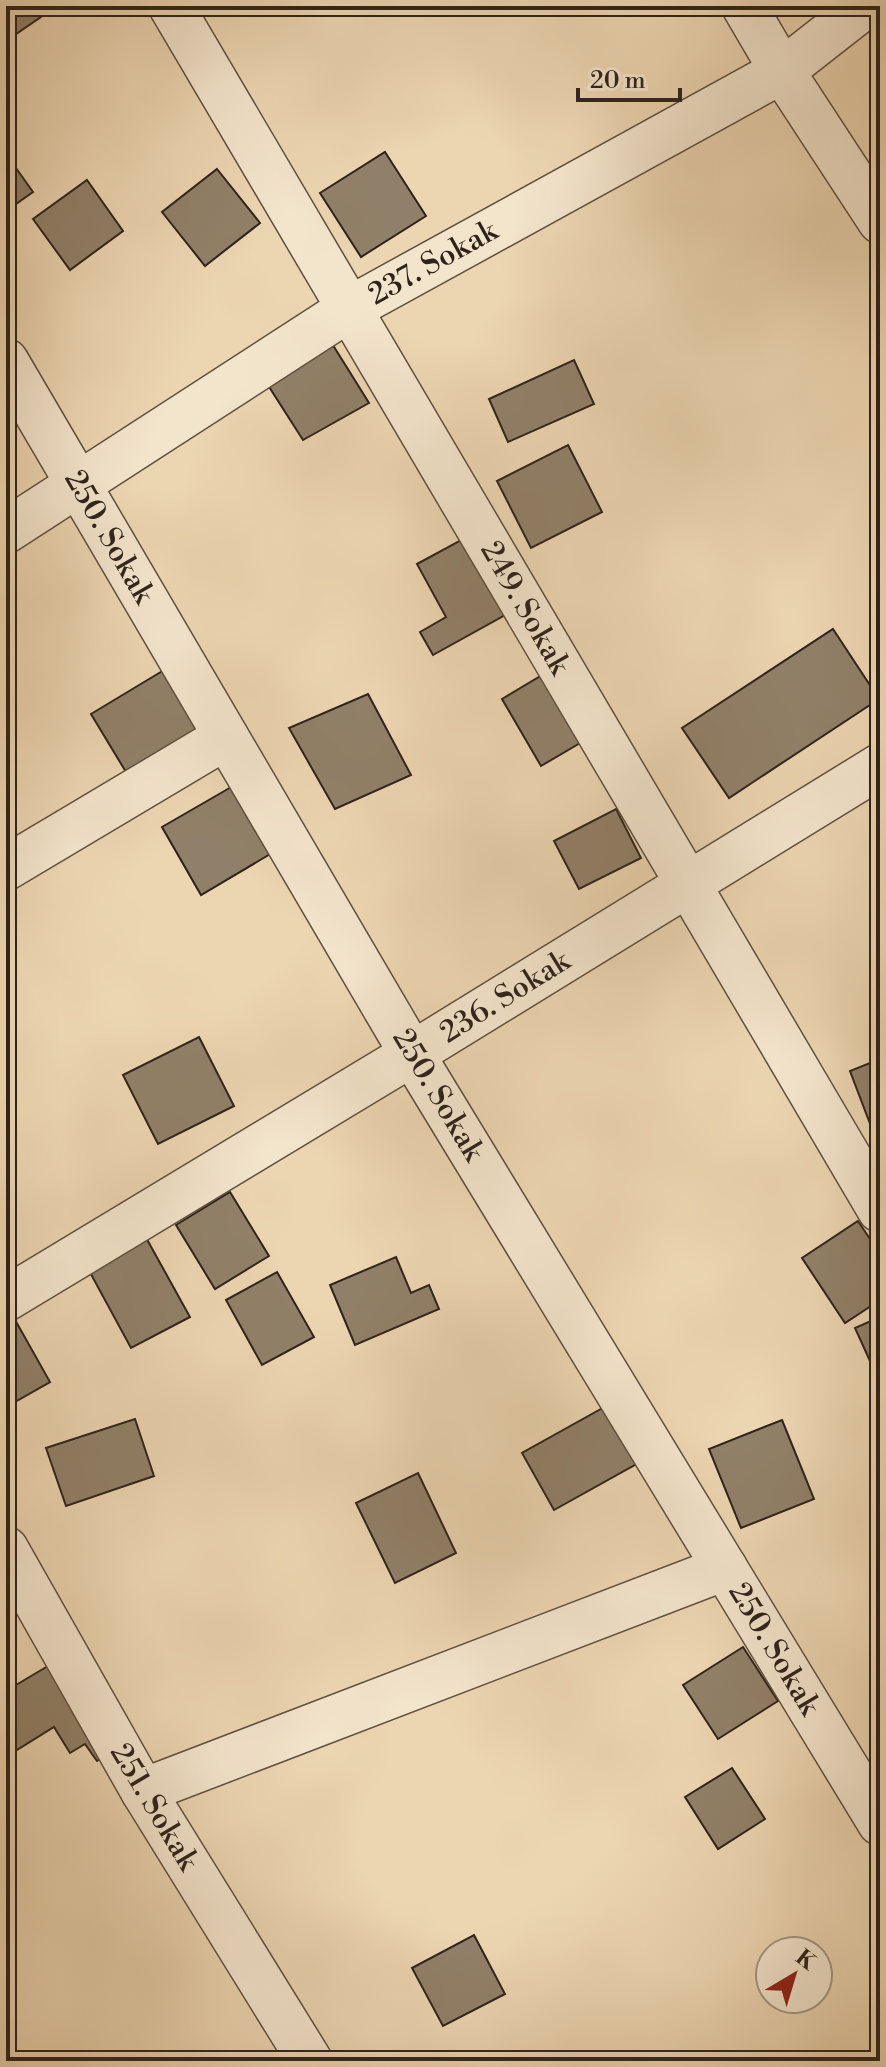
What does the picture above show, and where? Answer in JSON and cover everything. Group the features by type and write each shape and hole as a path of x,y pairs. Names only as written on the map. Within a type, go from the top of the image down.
{"street":[{"name":"249. Sokak","path":"171,6 880,1210"},
{"path":"744,6 782,71 880,221"},
{"name":"237. Sokak","path":"6,531 349,309 782,71 865,6"},
{"name":"250. Sokak","path":"6,361 412,1054 880,1823"},
{"path":"6,868 226,737"},
{"name":"236. Sokak","path":"6,1299 880,766"},
{"name":"251. Sokak","path":"6,1549 143,1791 310,2061"},
{"path":"143,1791 725,1568"}],"building":[{"path":"6,6 57,6 16,34 6,20"},
{"path":"385,152 426,216 361,257 320,193"},
{"path":"6,154 33,192 6,211"},
{"path":"217,169 260,223 205,266 162,212"},
{"path":"87,180 123,231 70,270 33,219"},
{"path":"331,342 369,403 303,440 266,382"},
{"path":"574,360 594,404 508,442 489,399"},
{"path":"568,445 602,512 531,548 497,481"},
{"path":"463,539 505,615 433,655 420,632 446,617 417,564"},
{"path":"833,629 879,699 729,798 682,728"},
{"path":"169,667 211,736 132,782 91,714"},
{"path":"549,671 587,739 541,766 502,699"},
{"path":"368,694 411,775 335,809 289,728"},
{"path":"233,786 272,853 201,895 162,827"},
{"path":"616,809 641,858 579,889 554,841"},
{"path":"199,1037 234,1106 158,1144 123,1075"},
{"path":"880,1059 880,1150 850,1071"},
{"path":"230,1192 269,1256 215,1289 176,1225"},
{"path":"858,1221 880,1254 880,1300 845,1323 802,1258"},
{"path":"144,1234 190,1317 131,1348 86,1265"},
{"path":"396,1257 411,1293 429,1285 439,1309 355,1345 330,1285"},
{"path":"277,1272 314,1337 262,1365 226,1300"},
{"path":"880,1317 880,1383 855,1328"},
{"path":"14,1318 50,1382 6,1407 6,1323"},
{"path":"608,1405 640,1462 554,1510 522,1453"},
{"path":"135,1419 154,1476 66,1506 46,1448"},
{"path":"782,1420 814,1499 741,1528 709,1449"},
{"path":"418,1473 456,1553 395,1583 356,1503"},
{"path":"743,1647 778,1701 718,1739 683,1685"},
{"path":"58,1660 113,1751 97,1761 85,1744 70,1753 54,1727 12,1753 6,1743 6,1691"},
{"path":"732,1768 765,1819 718,1849 685,1797"},
{"path":"474,1935 505,1994 443,2026 412,1968"}]}
